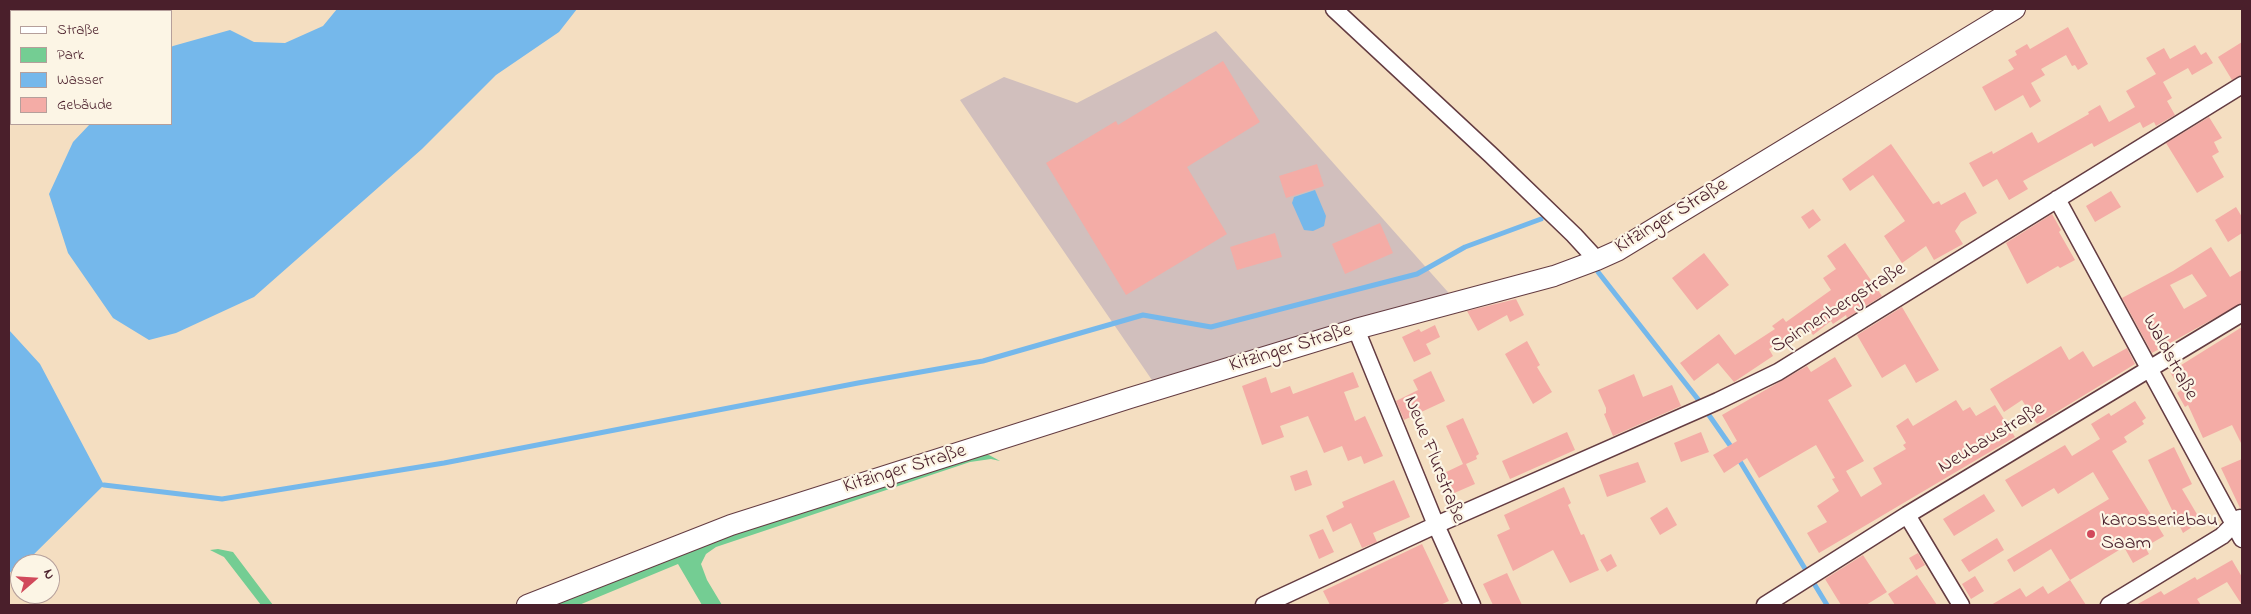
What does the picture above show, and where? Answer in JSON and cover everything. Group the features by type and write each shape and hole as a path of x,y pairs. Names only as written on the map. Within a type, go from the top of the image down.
{"street":[{"path":"1334,9 1498,162 1574,235 1597,260"},
{"name":"Kitzinger Straße","path":"527,605 731,525 1130,398 1356,329 1554,276 1617,252 2015,9"},
{"name":"Spinnenbergstraße","path":"1264,605 1436,526 1718,402 1778,372 2242,85"},
{"name":"Waldstraße","path":"2057,199 2240,527"},
{"name":"Neubaustraße","path":"1765,605 1907,515 2242,313"},
{"name":"Neue Flurstraße","path":"1356,329 1436,526 1472,605"},
{"path":"1907,515 1961,605"},
{"path":"2109,605 2240,527"}],"shaded area":[{"path":"1216,31 1455,300 1154,383 960,100 1004,77 1077,103"}],"green space":[{"path":"977,455 989,455 1000,461 991,459 970,462 716,547 706,554 701,564 707,580 722,605 702,605 678,564 579,605 548,605 724,534"},
{"path":"218,549 233,552 273,605 261,605 224,557 210,550"}],"water":[{"path":"337,9 577,9 559,32 496,75 422,149 254,297 176,333 149,340 113,318 68,253 49,194 73,142 89,125 172,125 173,46 230,30 254,42 285,43 323,26"},
{"path":"1315,190 1326,216 1324,226 1313,231 1304,230 1292,203 1294,197"},
{"path":"9,330 40,364 104,485 34,554 10,554 9,573"}],"building":[{"path":"2068,27 2088,64 2078,70 2075,65 2072,66 2066,55 2041,69 2045,75 2031,83 2041,101 2030,108 2023,95 1995,111 1982,87 2014,69 2008,60 2017,55 2015,51 2027,44 2030,49"},
{"path":"2242,42 2242,75 2232,80 2218,57"},
{"path":"2195,45 2201,55 2206,52 2213,63 2192,75 2188,68 2163,82 2172,98 2167,101 2175,115 2156,126 2154,122 2143,128 2140,122 2094,147 2092,143 2023,181 2028,189 2009,200 1997,179 1983,187 1969,163 1992,151 1993,154 2032,132 2038,143 2089,114 2088,112 2100,105 2109,122 2135,107 2126,91 2156,74 2146,58 2164,48 2170,59"},
{"path":"1223,61 1260,122 1187,167 1227,234 1126,295 1046,163 1116,121 1118,125"},
{"path":"2209,117 2222,138 2214,142 2219,152 2212,156 2224,177 2197,193 2166,143"},
{"path":"1891,144 1933,204 1939,201 1941,205 1965,192 1977,213 1961,222 1955,231 1963,244 1934,260 1926,246 1902,263 1884,236 1905,221 1873,175 1850,191 1842,179"},
{"path":"1317,164 1324,186 1286,198 1279,176"},
{"path":"2111,191 2121,207 2095,222 2086,206"},
{"path":"2236,207 2242,217 2242,233 2228,242 2215,220"},
{"path":"1813,209 1821,220 1809,229 1801,217"},
{"path":"2052,214 2061,230 2059,232 2075,260 2060,268 2058,266 2027,284 2006,243"},
{"path":"1380,223 1393,253 1345,274 1332,244"},
{"path":"1275,233 1282,257 1237,270 1230,247"},
{"path":"1845,243 1882,296 1847,318 1846,315 1833,324 1831,321 1813,335 1805,324 1769,349 1773,356 1734,382 1718,363 1694,381 1680,363 1719,334 1735,355 1775,329 1772,326 1783,318 1786,322 1831,290 1823,278 1836,269 1827,256"},
{"path":"2211,247 2230,277 2242,270 2242,303 2152,353 2122,298 2173,271","holes":["2192,274 2207,296 2184,309 2170,285"]},
{"path":"1704,253 1729,285 1697,310 1672,278"},
{"path":"1516,299 1524,315 1510,322 1507,315 1478,331 1467,311"},
{"path":"1902,307 1939,370 1916,383 1905,364 1882,378 1857,335"},
{"path":"1435,325 1440,337 1426,344 1431,354 1414,362 1402,337 1419,329 1421,332"},
{"path":"2242,327 2242,445 2232,425 2203,438 2188,405 2185,407 2177,393 2181,390 2170,372"},
{"path":"1527,341 1540,365 1537,367 1552,392 1533,404 1505,354"},
{"path":"2061,346 2069,360 2083,351 2093,367 2127,348 2135,364 2037,424 2022,400 2004,412 1990,389"},
{"path":"1835,357 1852,386 1828,400 1864,461 1846,471 1861,497 1882,484 1873,468 1906,449 1903,445 1906,443 1896,426 1908,418 1913,426 1956,400 1963,411 1970,407 1976,416 1995,405 2015,437 1819,553 1807,533 1827,522 1817,506 1839,491 1832,479 1835,478 1816,445 1759,478 1747,458 1724,473 1713,455 1737,441 1722,415 1807,366 1811,372"},
{"path":"1431,371 1445,401 1404,420 1396,401 1418,390 1413,380"},
{"path":"1353,372 1359,387 1344,392 1355,421 1365,416 1383,456 1364,464 1361,456 1348,461 1342,446 1324,453 1308,416 1280,426 1284,437 1262,445 1242,386 1266,377 1271,393 1290,386 1293,394"},
{"path":"1634,374 1643,397 1672,385 1681,406 1613,436 1604,414 1606,413 1606,408 1598,390"},
{"path":"2135,401 2146,418 2142,421 2144,424 2124,437 2127,442 2112,451 2164,536 2145,547 2149,554 2133,563 2124,547 2070,580 2051,549 2014,572 2007,560 2109,499 2093,472 2058,494 2054,488 2022,507 2005,480 2065,445 2072,456 2100,439 2091,424 2109,413 2111,416"},
{"path":"1463,418 1479,454 1476,456 1477,459 1466,464 1475,484 1452,494 1442,474 1463,464 1446,426"},
{"path":"1567,432 1575,450 1510,479 1502,461"},
{"path":"1701,432 1709,452 1681,462 1674,443"},
{"path":"2174,447 2192,484 2182,489 2201,521 2183,533 2148,460"},
{"path":"2242,459 2242,508 2240,508 2221,468"},
{"path":"1638,462 1646,482 1607,497 1599,475"},
{"path":"1307,470 1312,485 1295,491 1290,476"},
{"path":"1394,480 1410,517 1373,533 1377,542 1362,548 1351,523 1333,532 1326,516 1344,507 1342,502"},
{"path":"1564,487 1571,503 1568,505 1581,535 1584,534 1599,570 1570,583 1553,550 1513,571 1497,535 1510,529 1504,515"},
{"path":"1984,494 1995,511 1954,536 1943,519"},
{"path":"1667,507 1677,525 1660,535 1650,518"},
{"path":"1323,529 1334,552 1319,559 1309,535"},
{"path":"1997,538 2004,550 1969,572 1961,560"},
{"path":"1422,544 1449,601 1440,605 1330,605 1323,591"},
{"path":"1918,553 1925,565 1916,570 1909,558"},
{"path":"1611,554 1617,566 1607,572 1600,560"},
{"path":"1863,555 1887,592 1866,605 1841,605 1825,579"},
{"path":"2232,560 2242,577 2242,605 2227,582 2197,599 2201,605 2136,605 2161,591 2164,595 2195,577 2197,580"},
{"path":"1507,573 1522,605 1493,605 1483,584"},
{"path":"1917,575 1937,605 1895,605 1888,594"},
{"path":"1975,576 1984,591 1971,599 1962,584"},
{"path":"2070,580 2086,605 1991,605 2020,588 2026,597 2043,586 2048,594"}],"waterway":[{"path":"104,485 222,499 444,463 858,383 983,361 1143,315 1211,327 1417,274 1465,247 1541,219"},
{"path":"1598,272 1697,398 1734,451"},
{"path":"1738,458 1827,605"}],"place":[{"name":"karosseriebau Saam","path":"2091,534"}]}
